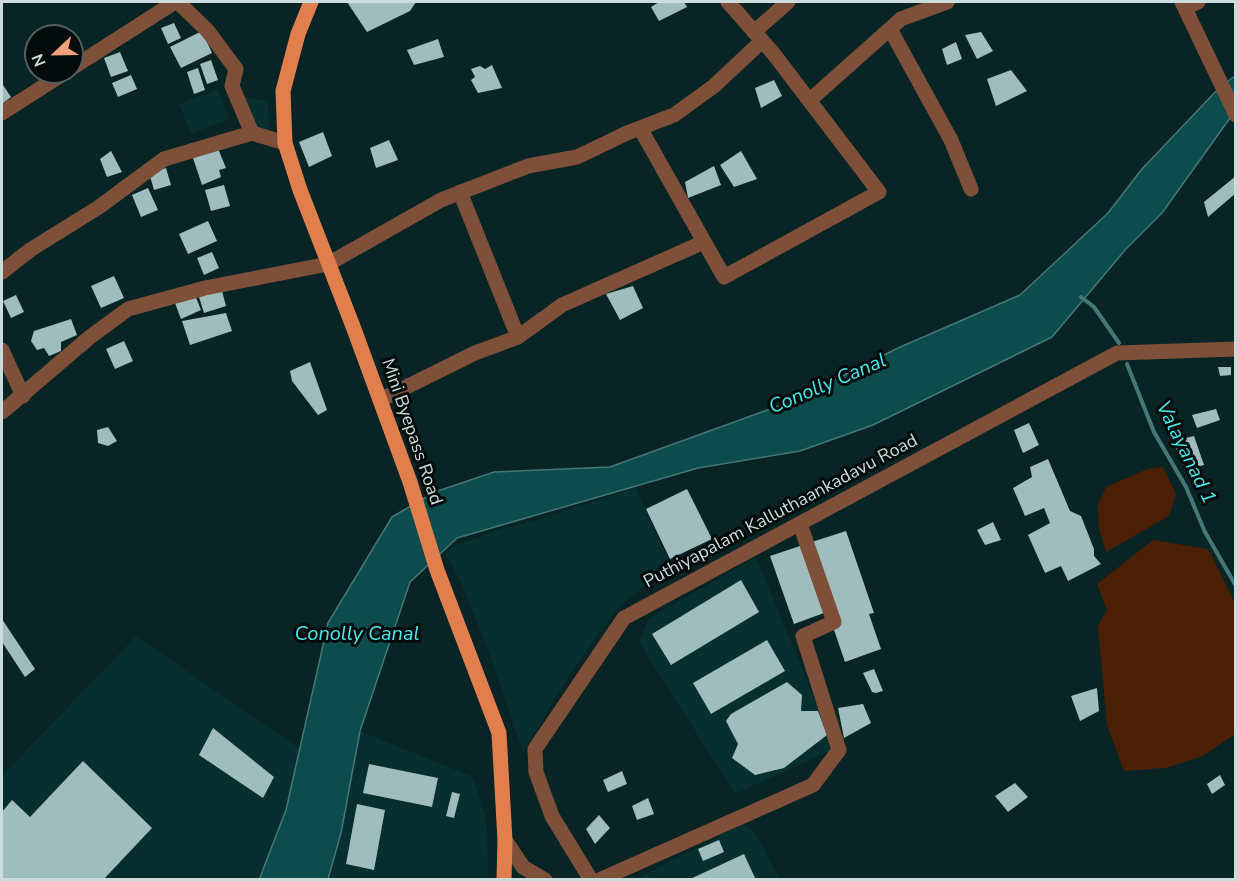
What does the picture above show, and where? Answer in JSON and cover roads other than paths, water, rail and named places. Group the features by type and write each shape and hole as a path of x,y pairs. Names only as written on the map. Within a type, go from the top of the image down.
{"main road":[{"name":"Mini Byepass Road","path":"310,2 298,34 283,91 285,143 410,482 437,570 499,733 505,840 504,879"}],"street":[{"path":"84,60 177,2 207,30 236,69 232,86 252,133"},
{"path":"639,128 724,277 879,192 810,100 728,2"},
{"path":"2,412 90,337 128,309 205,288 328,264 441,200 528,166 577,157 639,128 674,115 706,92 788,2"},
{"path":"810,100 901,19 947,2"},
{"path":"1188,4 1212,65 1236,115"},
{"path":"890,29 951,140 971,189"},
{"path":"2,114 48,84"},
{"path":"2,272 30,250 99,207 164,159 252,133 285,143"},
{"path":"460,192 518,337"},
{"path":"380,400 475,353 518,337 562,305 704,242"},
{"name":"Puthiyapalam Kalluthaankadavu Road","path":"591,879 552,816 536,772 535,749 624,618 1117,353 1236,349"},
{"path":"2,350 23,396"},
{"path":"600,879 813,785 839,750 803,636 834,622 800,524"},
{"path":"505,840 523,867 545,879"}],"water":[{"name":"Conolly Canal","path":"1235,76 1235,111 1162,213 1125,250 1052,337 873,425 800,451 698,468 457,538 410,582 360,731 341,833 328,879 259,880 286,810 328,623 392,517 435,492 494,472 610,467 795,400 898,348 1020,295 1108,213 1142,169 1219,88"}],"waterway":[{"name":"Valayanad 1","path":"1081,297 1094,307 1119,343"},
{"name":"Valayanad 1","path":"1127,364 1154,432 1186,487 1205,532 1236,586"}]}
